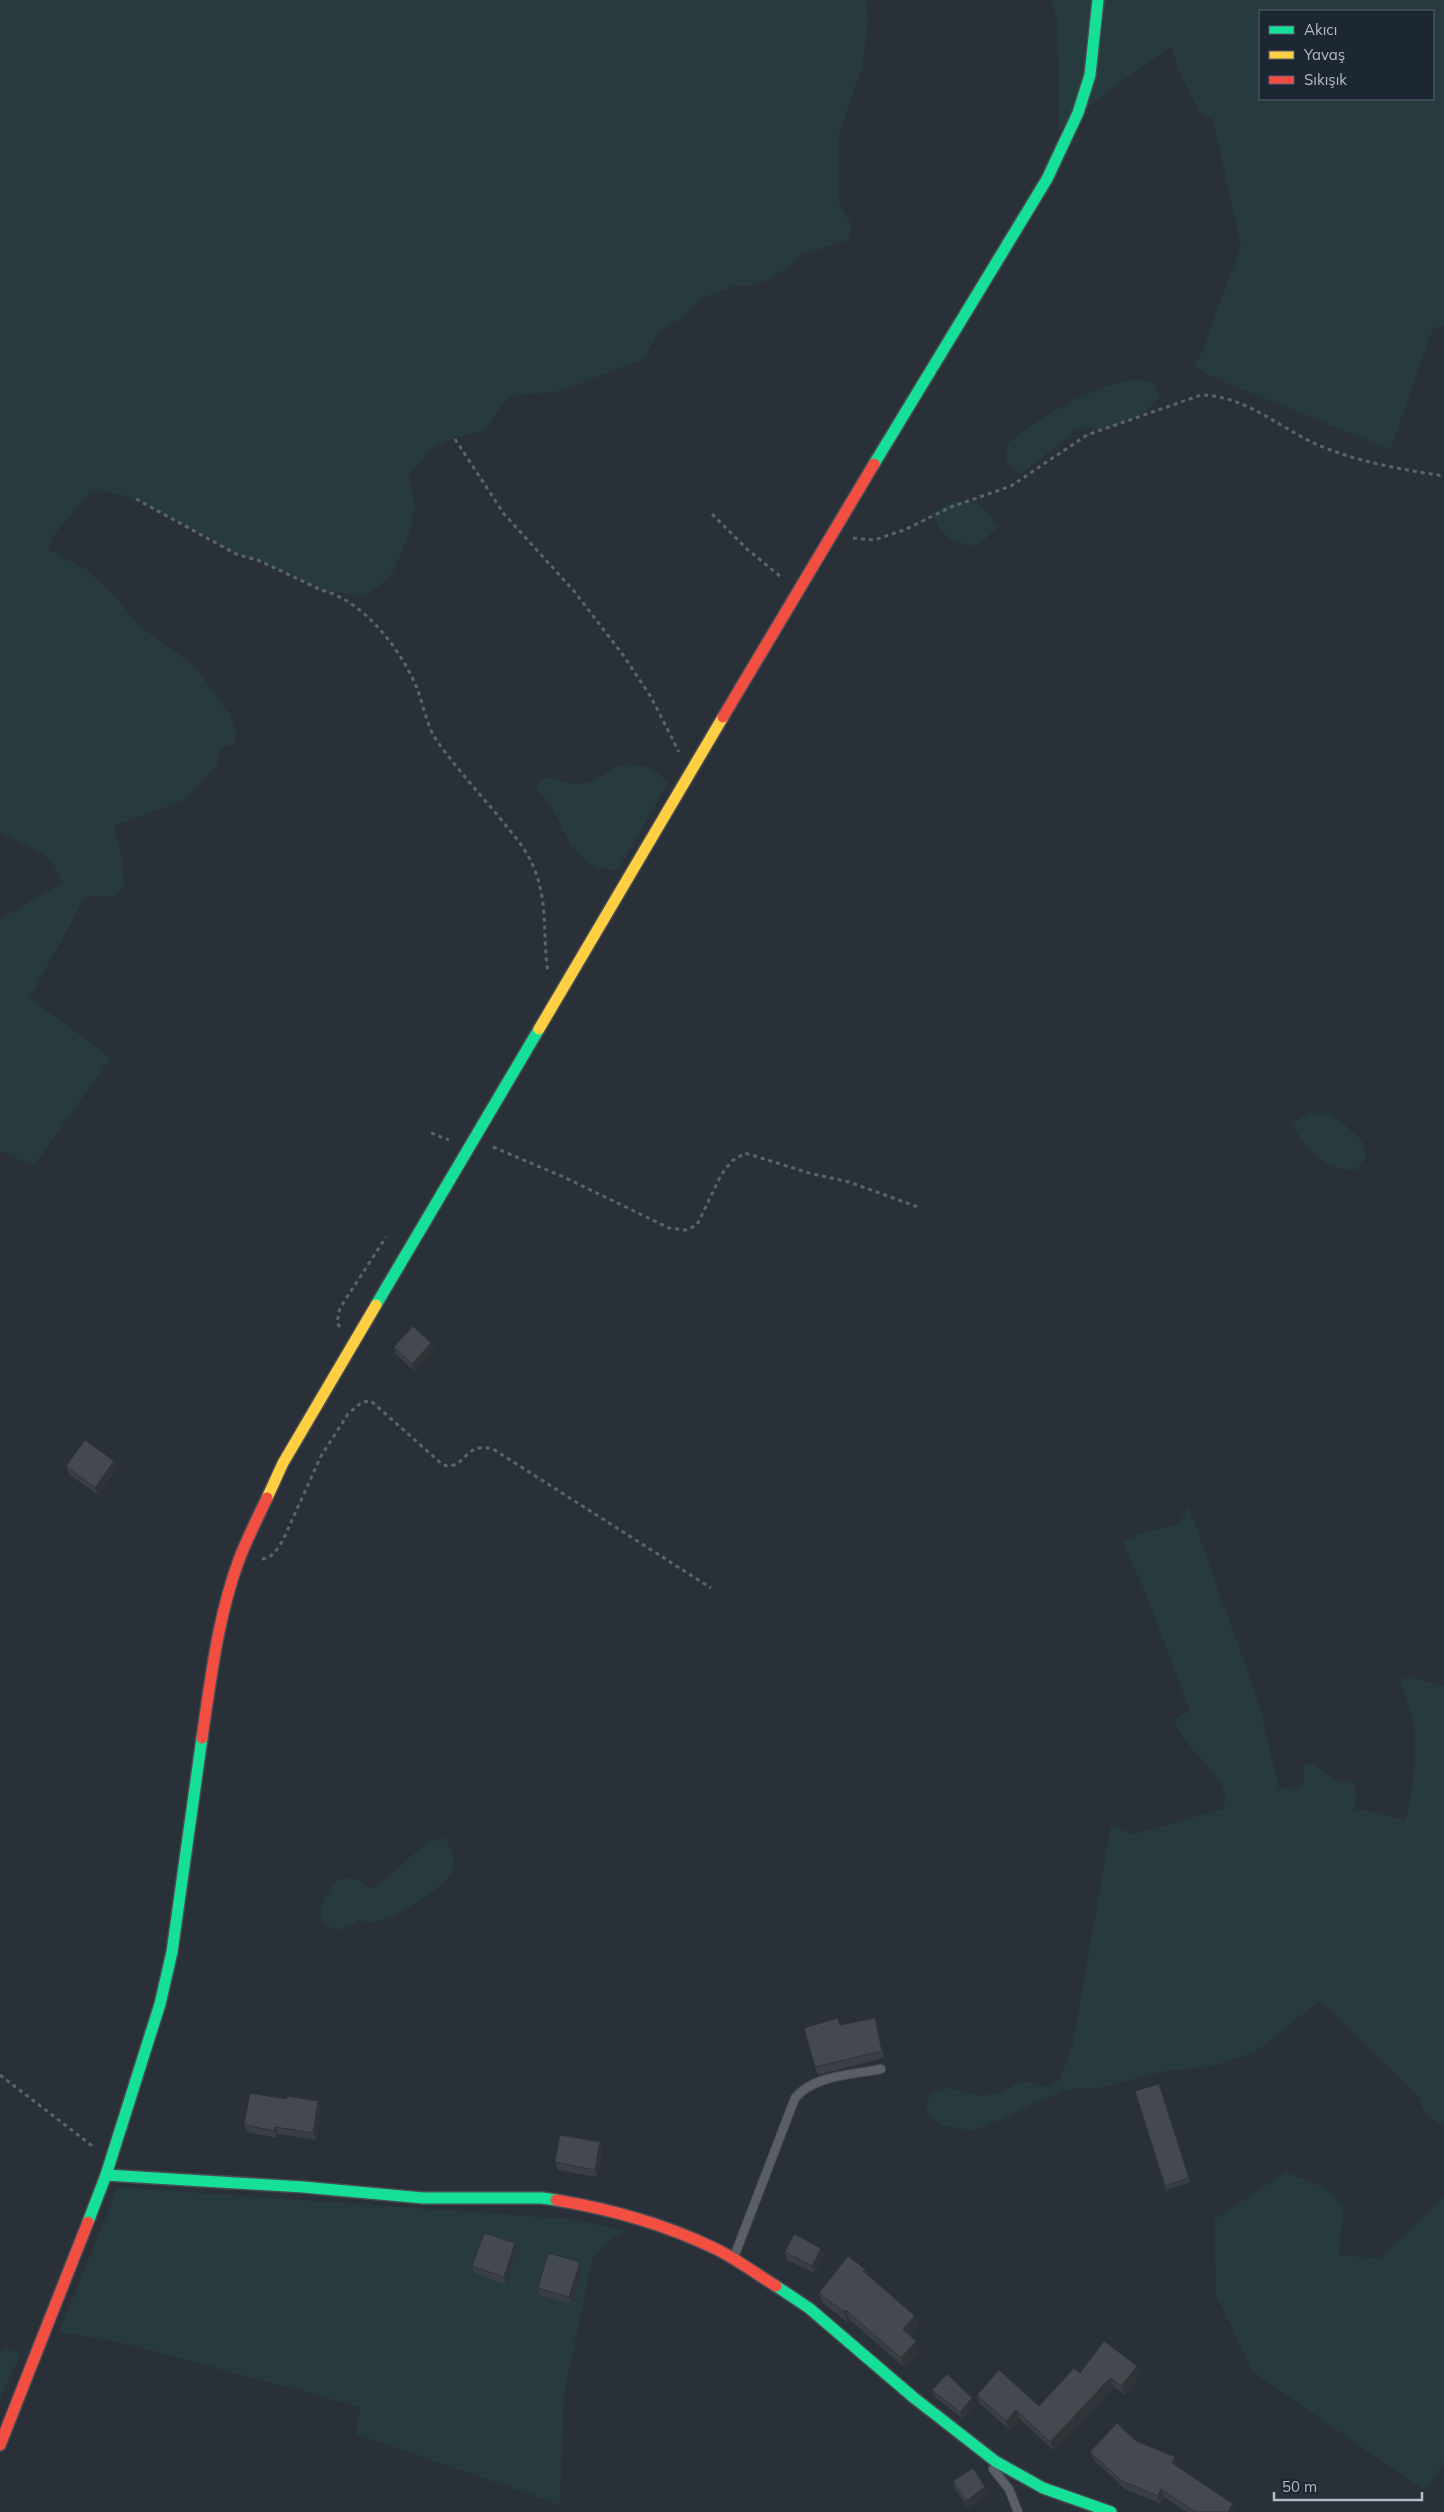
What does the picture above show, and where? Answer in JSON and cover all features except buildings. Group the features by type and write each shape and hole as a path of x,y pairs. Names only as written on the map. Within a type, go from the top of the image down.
{"street":[{"path":"0,2444 106,2175 160,2004 172,1952 214,1653 227,1596 240,1557 282,1463 798,590 1047,179 1078,113 1090,76 1098,0"},
{"path":"106,2175 303,2187 422,2198 501,2197 566,2201 628,2215 659,2225 733,2259 809,2308 913,2397 995,2461 1043,2488 1111,2512"}],"lane":[{"path":"733,2259 795,2098 802,2090 814,2083 881,2069"},
{"path":"970,2442 1009,2489 1018,2512"}],"path":[{"path":"830,537 874,540 904,530 951,507 1011,486 1087,435 1201,395 1216,396 1242,404 1327,449 1408,470 1444,476"},
{"path":"455,439 504,514 574,591 623,654 651,697 690,772"},
{"path":"136,500 236,554 260,561 321,590 332,592 356,608 382,632 405,662 435,737 524,848 534,868 546,914 545,954 555,1002"},
{"path":"712,514 770,569 798,590"},
{"path":"474,1139 566,1178 669,1228 686,1230 697,1225 721,1175 732,1161 745,1153 809,1173 849,1182 918,1208"},
{"path":"351,1347 337,1323 340,1308 386,1237"},
{"path":"240,1557 256,1560 267,1558 276,1552 321,1456 348,1414 362,1402 371,1401 442,1465 449,1466 459,1463 472,1449 482,1446 493,1449 711,1588"},
{"path":"0,2075 111,2160"}],"green space":[{"path":"0,0 866,0 868,23 862,67 838,137 839,203 851,224 850,236 847,240 798,257 791,265 772,278 753,285 735,286 698,300 683,317 659,330 644,359 561,391 510,396 497,412 490,425 481,431 446,441 432,448 409,475 414,505 411,529 393,572 383,583 363,596 321,590 260,561 236,554 136,499 108,492 91,491 54,535 48,549 86,569 115,596 138,625 194,665 230,715 236,733 234,745 224,746 218,754 218,764 184,800 114,826 122,859 124,887 114,898 108,896 85,897 30,998 111,1058 34,1166 0,1151 0,919 62,883 53,863 41,853 0,832"},
{"path":"1050,0 1444,0 1444,326 1433,328 1390,450 1212,377 1193,366 1201,354 1241,245 1213,120 1199,112 1180,73 1171,47 1115,86 1055,134 1059,125 1058,23"},
{"path":"1137,379 1154,383 1159,394 1151,407 1132,420 1101,431 1090,427 1076,431 1021,474 1007,464 1007,444 1036,422 1085,395 1102,388"},
{"path":"955,500 976,503 981,506 989,514 997,528 977,546 960,543 948,537 935,521 932,512"},
{"path":"620,765 635,765 653,769 668,783 618,870 599,868 588,863 572,847 550,804 536,789 542,778 583,784"},
{"path":"1309,1113 1329,1113 1362,1141 1366,1157 1356,1170 1334,1166 1325,1162 1310,1150 1291,1124"},
{"path":"1189,1507 1258,1701 1279,1788 1296,1789 1303,1785 1304,1763 1313,1764 1337,1781 1353,1781 1356,1793 1354,1811 1374,1812 1405,1821 1412,1785 1415,1746 1413,1721 1400,1680 1413,1675 1418,1679 1444,1686 1444,2125 1427,2115 1419,2097 1325,2005 1318,2002 1254,2053 1208,2067 1161,2072 1095,2089 1079,2088 1063,2091 974,2131 940,2125 930,2117 926,2107 931,2091 947,2089 973,2095 987,2095 996,2094 1019,2083 1026,2082 1046,2087 1059,2081 1073,2044 1111,1825 1133,1834 1223,1809 1225,1797 1222,1786 1179,1731 1174,1719 1190,1710 1146,1594 1122,1541 1145,1532 1176,1524"},
{"path":"445,1838 453,1856 453,1870 438,1888 416,1904 382,1921 370,1922 359,1920 342,1929 323,1924 322,1906 337,1880 355,1878 370,1889 379,1884 428,1842"},
{"path":"1286,2172 1326,2188 1343,2206 1339,2255 1380,2258 1444,2197 1444,2463 1425,2491 1254,2373 1216,2295 1214,2220"},
{"path":"118,2187 571,2219 628,2231 609,2240 592,2260 564,2395 560,2505 356,2434 360,2407 123,2343 59,2332"},
{"path":"4,2348 13,2350 20,2356 0,2399 0,2353"}],"traffic: fast":[{"path":"874,464 1047,179 1078,113 1090,75 1098,0"},
{"path":"376,1305 539,1029"},
{"path":"88,2222 106,2175 160,2004 172,1952 202,1738"},
{"path":"106,2175 303,2187 423,2198 542,2198 556,2200"},
{"path":"776,2286 809,2308 913,2397 995,2461 1043,2488 1111,2512"}],"traffic: slow":[{"path":"539,1029 723,717"},
{"path":"267,1498 283,1463 376,1305"}],"traffic: jam":[{"path":"723,717 874,464"},
{"path":"202,1738 216,1646 226,1601 240,1557 267,1498"},
{"path":"556,2200 617,2213 695,2239 722,2252 776,2286"},
{"path":"0,2445 88,2222"}]}
